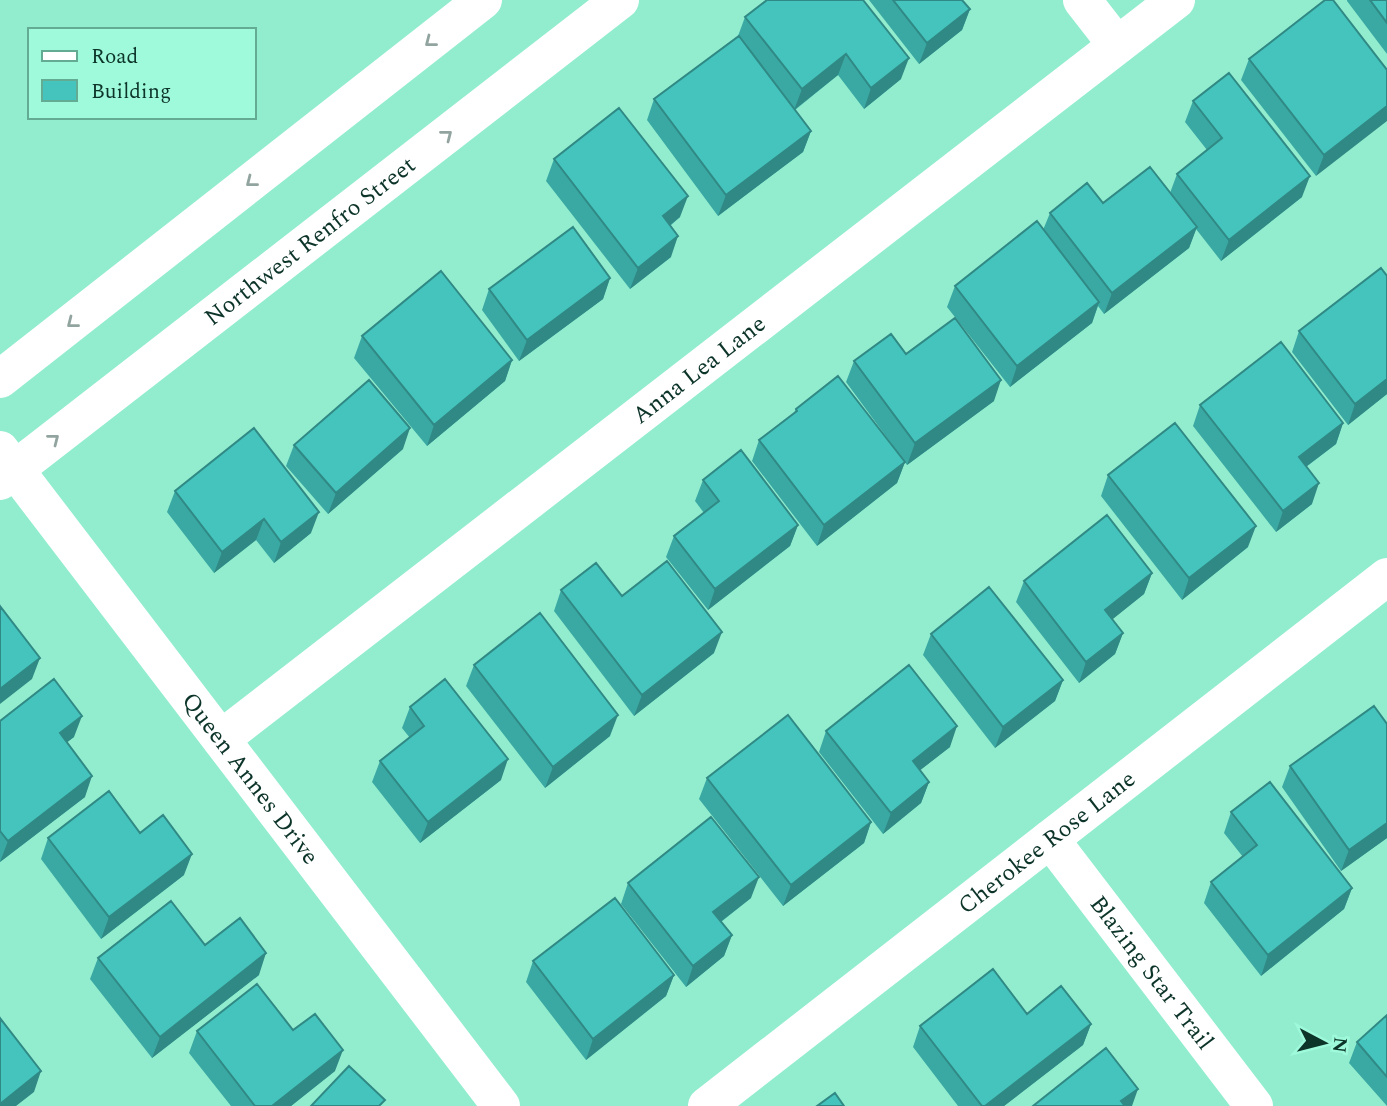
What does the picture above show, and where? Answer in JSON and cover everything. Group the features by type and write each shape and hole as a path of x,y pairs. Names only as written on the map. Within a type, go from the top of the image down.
{"street":[{"path":"0,379 484,0"},
{"name":"Northwest Renfro Street","path":"5,467 621,0"},
{"path":"1082,0 1117,46"},
{"name":"Anna Lea Lane","path":"221,739 1176,0"},
{"name":"Queen Annes Drive","path":"5,467 221,739 501,1106"},
{"name":"Cherokee Rose Lane","path":"707,1106 1387,577"},
{"name":"Blazing Star Trail","path":"1050,839 1254,1106"}],"building":[{"path":"767,0 863,0 909,58 871,88 846,54 802,89 745,17"},
{"path":"893,0 962,0 970,9 927,43"},
{"path":"1325,0 1333,0 1387,70 1387,106 1324,155 1249,59"},
{"path":"1370,0 1387,0 1387,23"},
{"path":"739,36 811,131 726,195 654,99"},
{"path":"1229,73 1310,176 1229,240 1177,174 1222,138 1193,101"},
{"path":"619,108 688,196 663,216 678,236 638,268 554,159"},
{"path":"1150,167 1197,227 1112,293 1050,213 1087,183 1103,203"},
{"path":"1037,221 1099,302 1017,366 955,286"},
{"path":"573,227 610,278 527,340 489,289"},
{"path":"1381,268 1387,276 1387,379 1355,404 1299,331"},
{"path":"441,271 512,360 434,425 362,336"},
{"path":"955,318 1001,380 915,443 854,361 891,334 906,354"},
{"path":"1281,342 1343,423 1299,457 1319,483 1283,511 1200,405"},
{"path":"838,376 905,462 824,525 759,440"},
{"path":"369,380 410,428 336,493 294,445"},
{"path":"1175,423 1256,526 1189,578 1108,475"},
{"path":"254,428 319,512 281,542 264,519 222,552 175,491"},
{"path":"741,450 798,525 715,589 674,536 719,501 703,480"},
{"path":"1107,515 1152,573 1105,610 1123,633 1086,662 1024,581"},
{"path":"667,561 722,632 642,695 561,590 596,563 622,596"},
{"path":"989,587 1063,680 1003,727 931,634"},
{"path":"0,606 40,658 0,689"},
{"path":"540,613 618,715 553,767 474,665"},
{"path":"909,665 957,726 913,761 929,782 891,813 826,731"},
{"path":"54,679 82,716 60,733 92,776 8,841 0,831 0,721"},
{"path":"445,679 508,759 428,822 380,761 424,726 410,707"},
{"path":"1374,706 1387,724 1387,823 1349,850 1290,766"},
{"path":"788,715 871,822 791,885 707,778"},
{"path":"1270,782 1352,888 1268,955 1211,882 1257,845 1231,812"},
{"path":"109,791 140,833 163,815 192,854 109,917 48,838"},
{"path":"711,817 759,877 713,912 732,935 693,966 628,883"},
{"path":"615,898 674,975 593,1039 533,961"},
{"path":"171,901 205,945 240,918 266,953 160,1037 98,958"},
{"path":"993,969 1027,1014 1061,986 1091,1024 982,1106 920,1026"},
{"path":"257,984 293,1030 315,1014 343,1050 272,1106 255,1106 197,1031"},
{"path":"1387,1015 1387,1077 1357,1042"},
{"path":"0,1018 41,1071 0,1104"},
{"path":"1106,1048 1138,1089 1121,1101 1125,1106 1033,1106"},
{"path":"349,1066 385,1100 379,1106 311,1106"},
{"path":"835,1093 844,1106 817,1106"}]}
